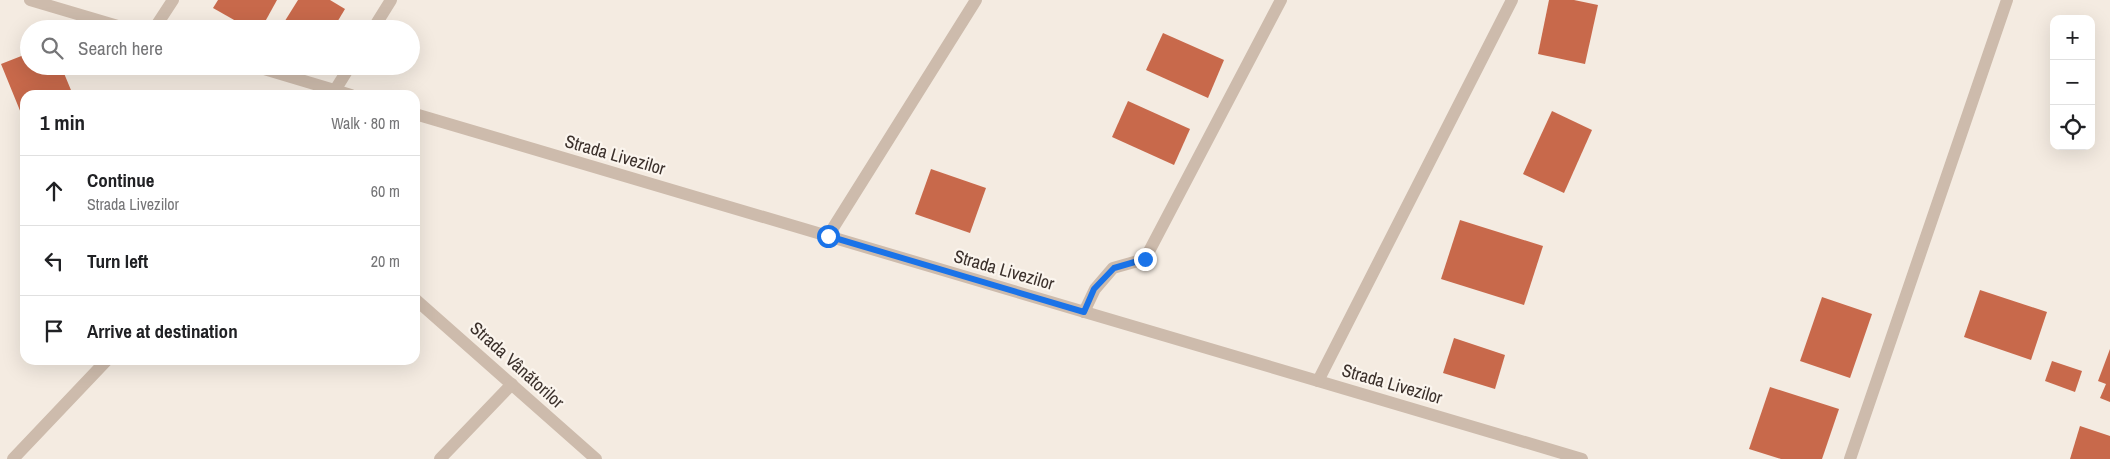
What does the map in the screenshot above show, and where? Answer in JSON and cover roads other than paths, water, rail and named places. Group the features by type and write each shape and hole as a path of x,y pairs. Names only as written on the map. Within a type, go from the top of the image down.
{"street":[{"path":"30,0 98,20"},
{"path":"160,20 173,0"},
{"path":"379,20 391,0"},
{"path":"828,236 976,0"},
{"path":"1084,312 1094,289 1114,268 1145,259 1281,0"},
{"path":"1318,381 1512,0"},
{"path":"1850,459 2008,0"},
{"path":"281,75 325,90"},
{"path":"336,90 345,75"},
{"name":"Strada Livezilor","path":"420,115 1574,458"},
{"name":"Strada Vânătorilor","path":"420,302 596,459"},
{"path":"14,459 102,365"},
{"path":"440,459 512,384"}]}
